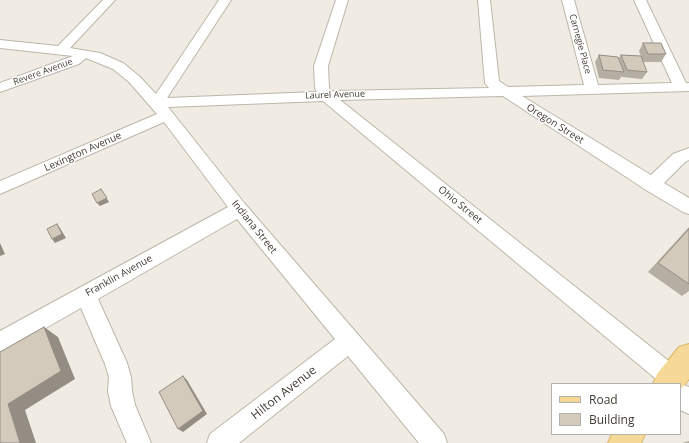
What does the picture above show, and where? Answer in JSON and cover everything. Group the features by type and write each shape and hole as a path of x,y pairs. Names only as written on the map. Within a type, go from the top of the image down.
{"main road":[{"path":"675,383 689,357"},
{"path":"623,443 629,435"}],"street":[{"name":"Revere Avenue","path":"61,50 109,0"},
{"path":"0,44 61,50 84,54 109,61 134,78 161,110 224,0"},
{"path":"326,96 322,88 321,66 342,0"},
{"name":"Oregon Street","path":"484,0 492,83 652,185 687,202"},
{"name":"Carnegie Place","path":"568,0 592,88"},
{"path":"640,0 685,87"},
{"name":"Revere Avenue","path":"0,88 74,61 84,54"},
{"name":"Laurel Avenue","path":"161,110 326,96 502,90 685,87"},
{"name":"Ohio Street","path":"326,96 669,383"},
{"name":"Lexington Avenue","path":"0,188 161,110"},
{"name":"Indiana Street","path":"161,110 239,209 435,443"},
{"path":"652,185 679,158 689,154"},
{"name":"Franklin Avenue","path":"0,343 239,209"},
{"path":"86,295 116,363 120,377 120,391 123,406 139,443"},
{"name":"Hilton Avenue","path":"219,443 349,342"},
{"name":"Ohio Street","path":"681,394 689,402"}],"building":[{"path":"643,43 661,43 666,54 648,54"},
{"path":"599,55 618,57 624,72 603,70"},
{"path":"621,55 641,56 647,72 627,70"},
{"path":"101,189 107,198 97,203 92,194"},
{"path":"57,224 62,234 52,239 47,229"},
{"path":"689,229 689,284 658,263"},
{"path":"44,327 61,371 8,404 20,443 0,443 0,352"},
{"path":"183,376 203,411 178,429 159,392"}]}
